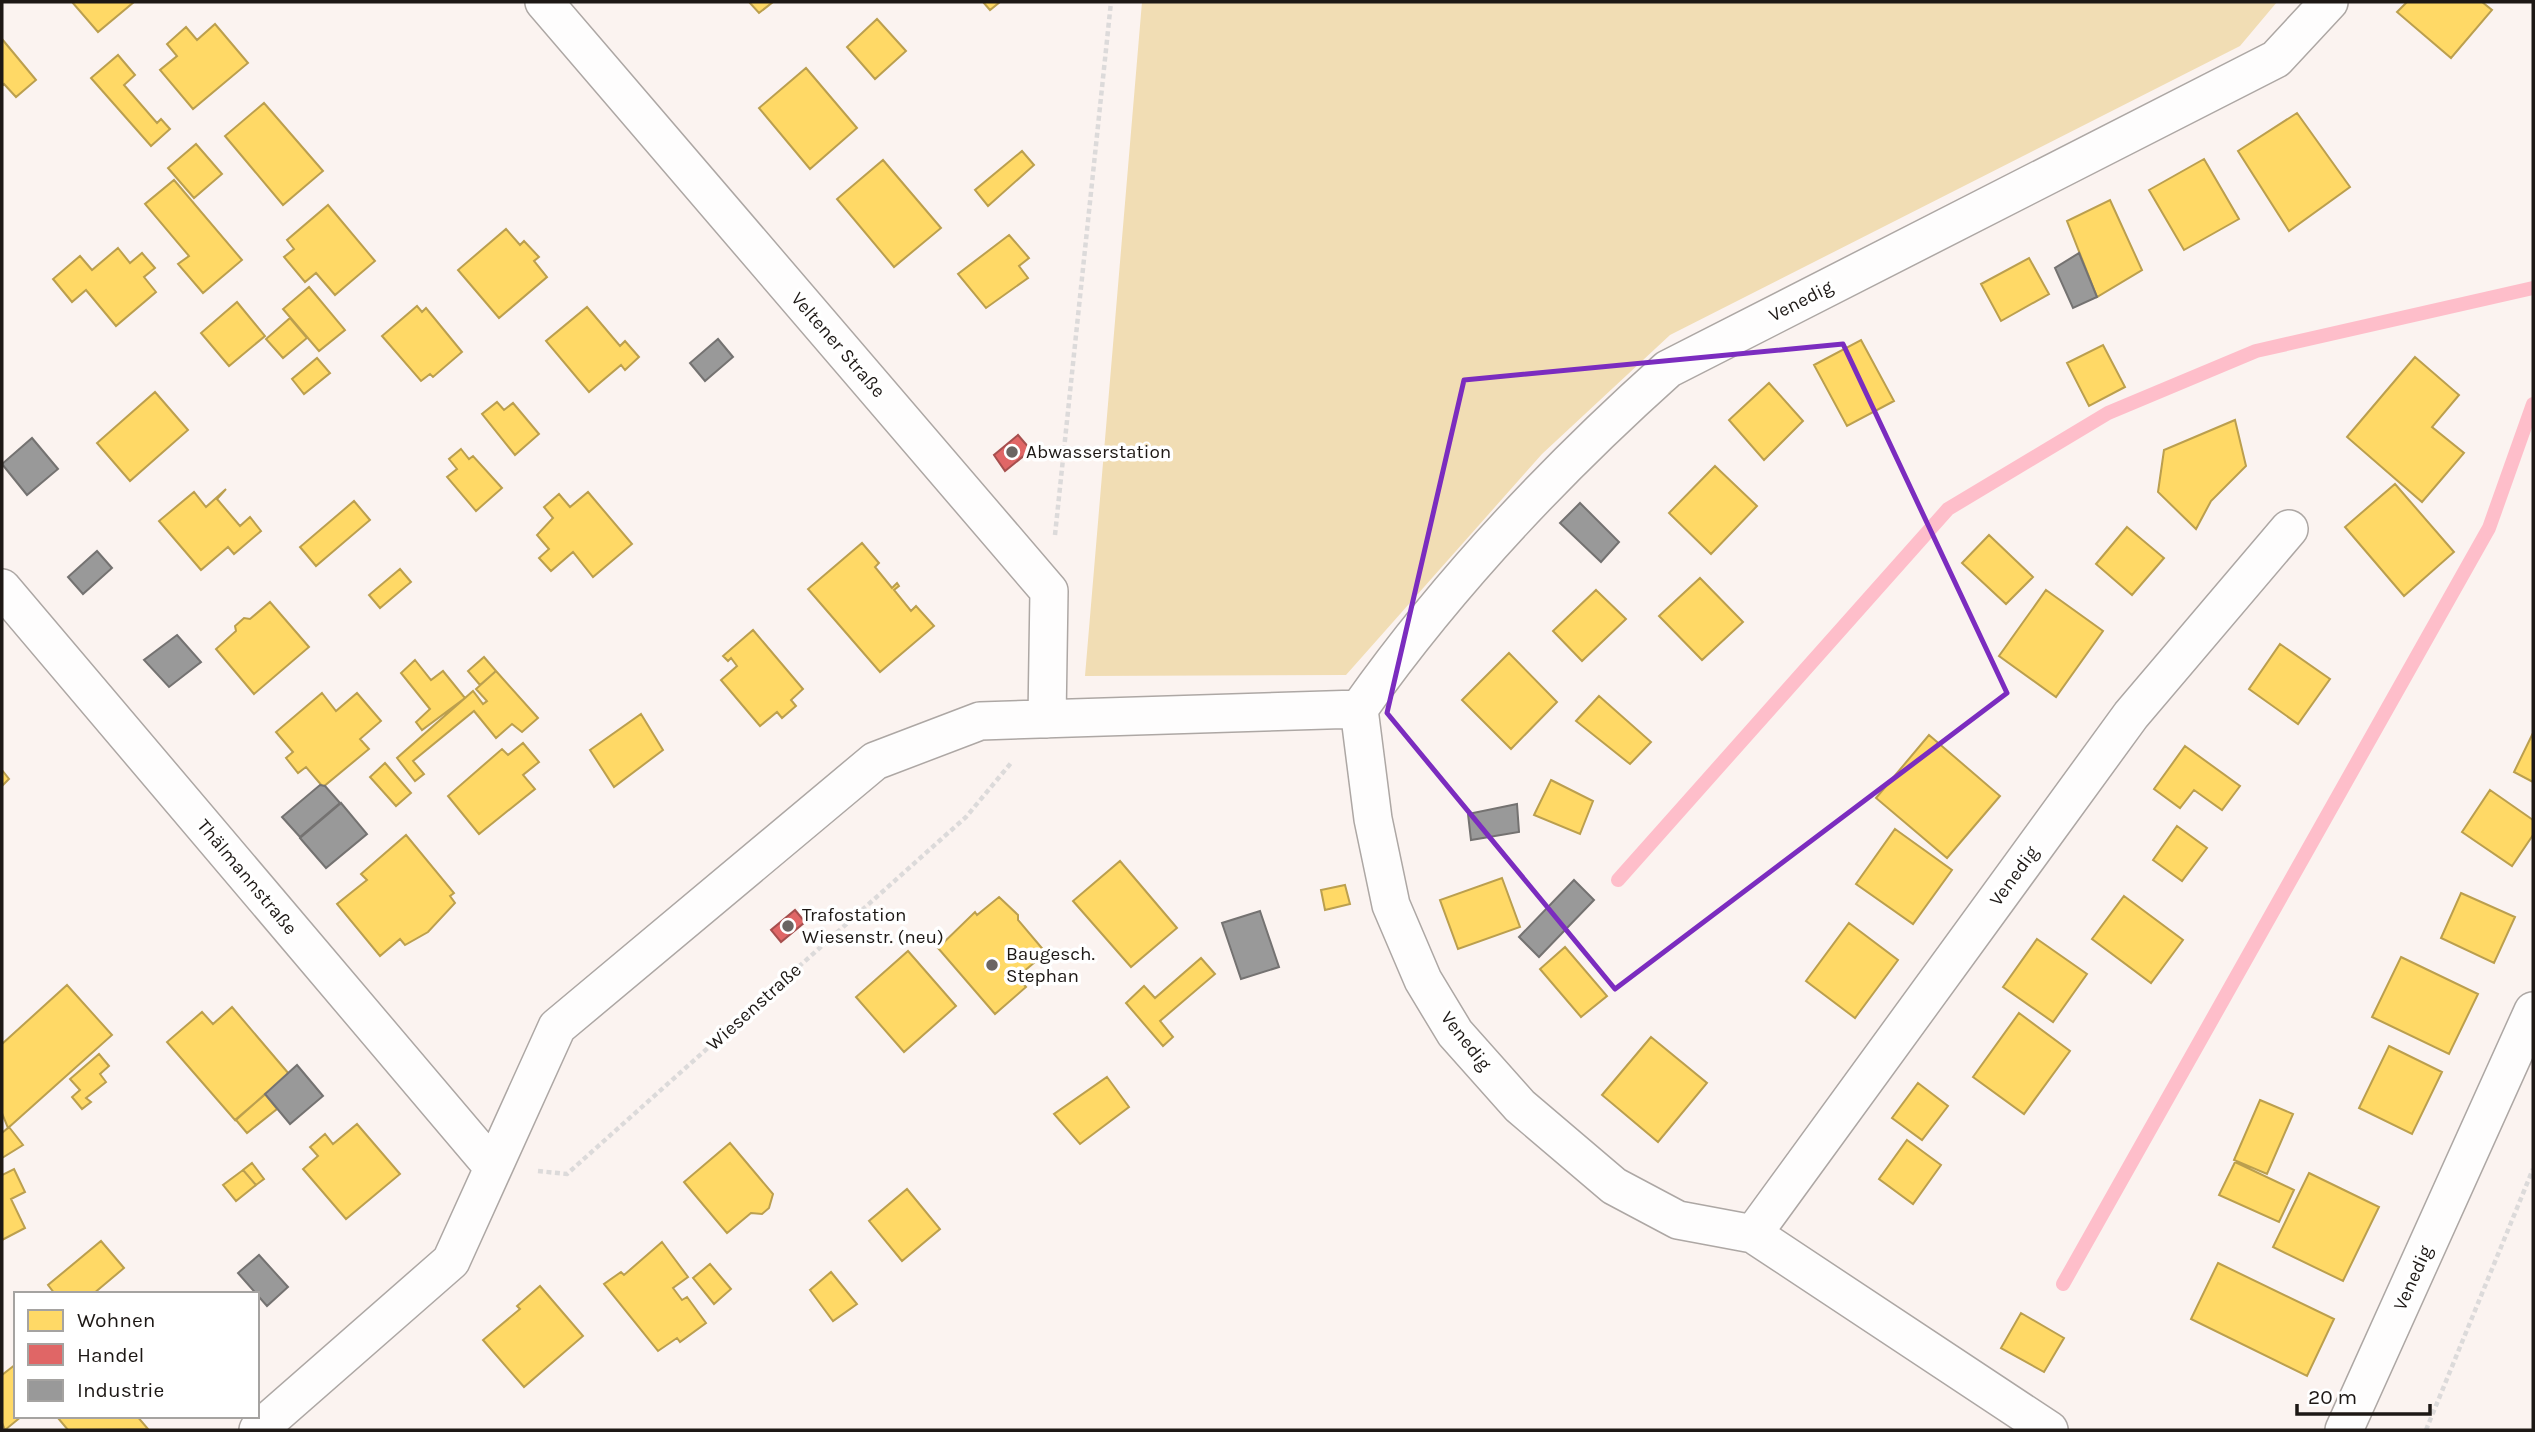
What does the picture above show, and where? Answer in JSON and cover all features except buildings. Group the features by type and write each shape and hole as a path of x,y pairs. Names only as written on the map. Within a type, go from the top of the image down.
{"street":[{"name":"Veltener Straße","path":"544,2 1049,592"},
{"name":"Venedig","path":"2049,1430 1753,1234 1678,1220 1614,1186 1520,1106 1455,1033 1423,980 1391,905 1373,819 1359,709 1409,638 1502,531 1584,444 1668,369 2276,59 2329,2"},
{"name":"Venedig","path":"1753,1234 2131,715 2289,529"},
{"name":"Thälmannstraße","path":"2,588 492,1166"},
{"path":"1047,719 1049,592"},
{"path":"258,1430 450,1261 557,1027 874,761 980,721 1359,709"},
{"name":"Venedig","path":"2344,1430 2533,1010"}],"path":[{"path":"1049,592 1111,2"},
{"name":"Wiesenstraße","path":"492,1166 567,1174 966,817 1047,719"},
{"path":"2426,1430 2533,1169"}],"highlighted area":[{"path":"1843,344 2007,693 1615,989 1387,713 1464,380"}],"shaded area":[{"path":"1142,2 2277,2 2240,46 1670,335 1542,454 1346,675 1085,676"}],"waterway":[{"path":"1618,880 1948,509 2108,413 2256,351 2533,288"},
{"path":"2063,1284 2489,528 2533,404"}],"place":[{"name":"Abwasserstation","path":"1012,452"},
{"name":"Trafostation Wiesenstr. (neu)","path":"788,926"},
{"name":"Baugesch. Stephan","path":"992,965"}]}
